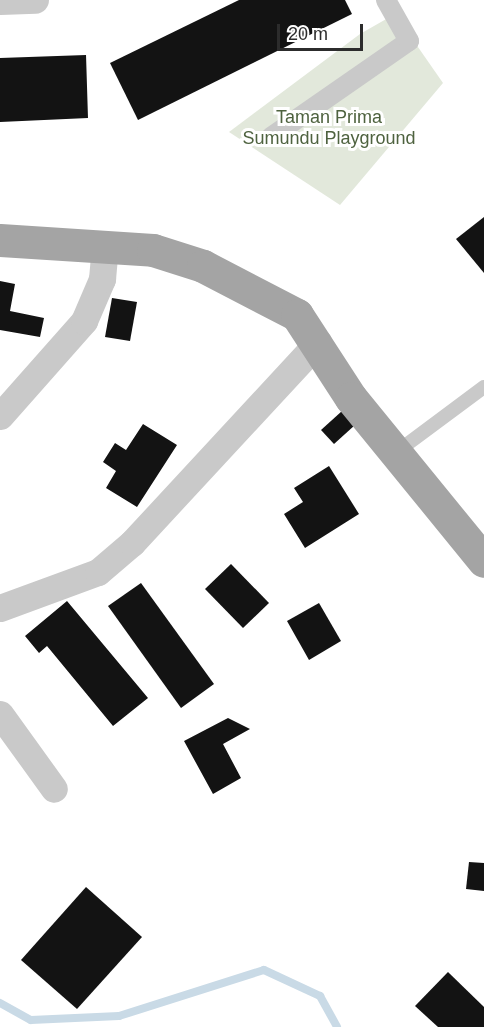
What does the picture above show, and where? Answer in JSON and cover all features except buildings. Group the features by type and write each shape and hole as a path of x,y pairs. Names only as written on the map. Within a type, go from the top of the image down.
{"main road":[{"path":"0,240 105,245 153,250 203,266 297,315 318,342 351,398 398,451 484,561"}],"street":[{"path":"0,1 35,0"},
{"path":"271,137 409,41 386,0"},
{"path":"0,416 84,321 102,279 105,245"},
{"path":"0,608 98,572 132,543 318,342"},
{"path":"0,714 54,789"}],"lane":[{"path":"398,451 484,387"}],"green space":[{"name":"Taman Prima Sumundu Playground","path":"395,14 443,83 340,205 229,132 360,34"}],"waterway":[{"path":"0,1003 31,1020 119,1016 264,970 320,996 337,1027"}]}
